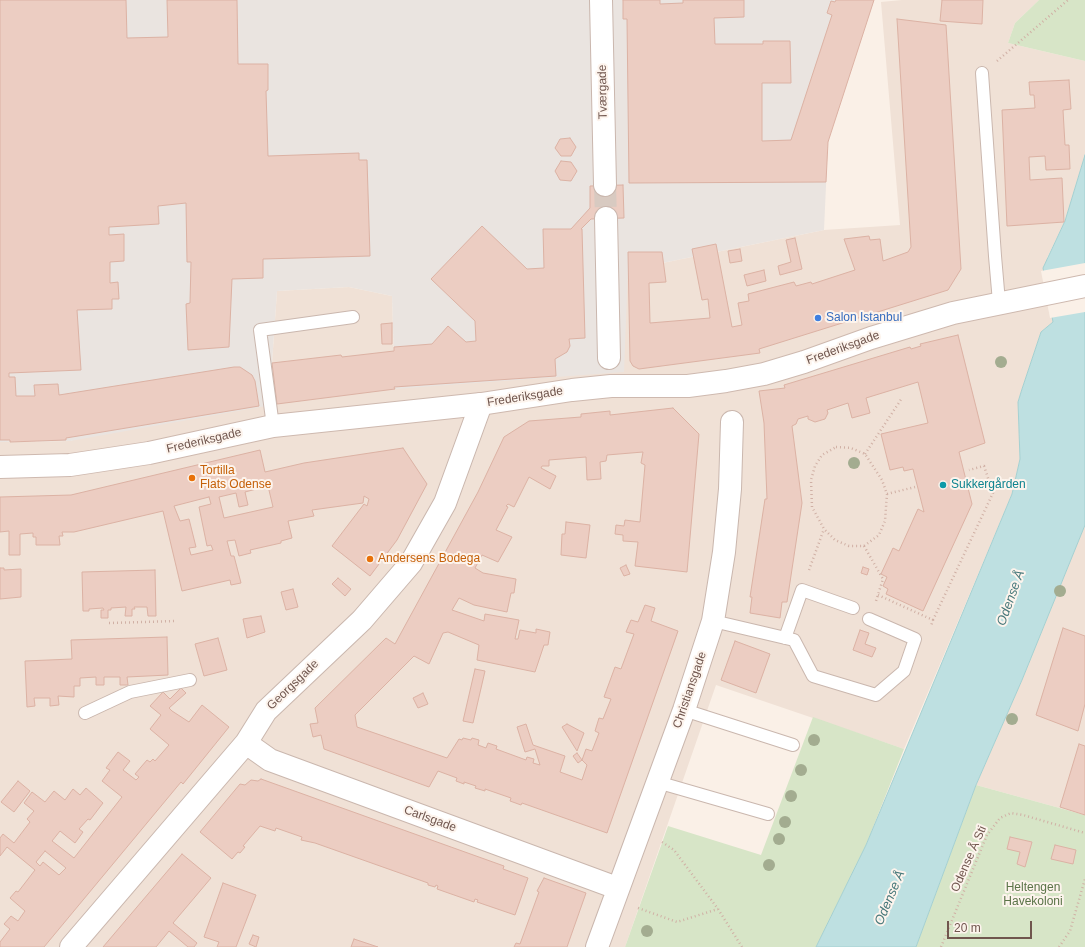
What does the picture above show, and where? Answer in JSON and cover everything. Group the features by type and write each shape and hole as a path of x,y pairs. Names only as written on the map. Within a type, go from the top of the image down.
{"street":[{"name":"Tværgade","path":"601,0 605,185"},
{"path":"606,218 609,358"},
{"name":"Frederiksgade","path":"0,467 70,464 149,453 273,426 490,403 572,390 611,386 688,386 764,374 804,362 913,324 953,313 999,302 1085,286"},
{"name":"Georgsgade","path":"71,947 246,743 266,711 362,620 411,563 445,503 490,403"},
{"name":"Christiansgade","path":"597,947 615,894 684,710 713,621 724,552 730,489 732,422"},
{"name":"Carlsgade","path":"246,743 270,760 615,894"}],"lane":[{"path":"982,73 999,302"},
{"path":"273,426 260,330 353,317"},
{"path":"785,638 802,590 853,608"},
{"path":"713,621 794,640 813,676 876,695 904,671 915,639 869,619"},
{"path":"85,713 130,692 190,680"},
{"path":"684,710 794,745"},
{"path":"657,782 768,814"}],"path":[{"path":"982,73 1068,0"},
{"path":"865,454 902,398"},
{"path":"836,447 851,448 865,454 882,480 887,494 885,521 879,535 864,546 849,546 835,540 824,529 812,507 812,480 815,466 822,455 836,447"},
{"path":"933,620 993,493 984,466 969,470"},
{"path":"887,494 915,486"},
{"path":"802,590 824,529"},
{"path":"864,546 883,579 878,596 920,614"},
{"path":"109,624 177,621"},
{"name":"Odense Å Sti","path":"942,947 987,835 1000,818 1011,813 1023,815 1085,833"},
{"path":"640,827 674,850 718,910 742,947"},
{"path":"1059,947 1070,931 1085,879"},
{"path":"615,894 678,922 718,910"}],"shaded area":[{"path":"0,0 874,0 828,142 824,230 628,270 624,372 395,389 392,296 349,287 277,291 272,363 277,404 70,441 0,442"},
{"path":"902,0 1039,0 1015,23 1008,43 1085,61 1085,155 1065,221 1047,258 1047,294 1053,322 1041,332 1018,402 1020,459 1012,494 904,749 716,685 625,947 0,947 0,442 70,441 272,363 277,291 349,287 392,296 395,389 628,270 824,230 900,225 881,2"},
{"path":"1085,525 1085,815 976,785 1022,680"}],"green space":[{"path":"1039,0 1085,0 1085,61 1008,43 1015,23"},
{"path":"813,717 904,749 866,845 816,947 625,947 668,826 761,855"},
{"name":"Heltengen Havekoloni","path":"976,785 1085,815 1085,947 916,947"}],"water":[{"name":"Odense Å","path":"1085,155 1085,525 1022,680 976,785 916,947 816,947 866,845 1012,494 1020,459 1018,402 1041,332 1053,322 1043,268 1065,221"}],"pier":[{"path":"1085,263 1085,312 1050,318 1041,271"}],"building":[{"path":"0,0 126,0 127,38 168,37 167,0 237,0 238,64 268,64 268,90 266,91 268,156 359,153 359,160 367,160 370,256 263,259 263,278 232,279 229,347 188,350 186,304 190,303 191,262 187,262 186,203 158,206 159,224 109,227 109,235 124,234 124,261 110,262 110,283 118,282 119,299 112,299 112,309 77,310 81,370 9,373 9,377 15,377 16,396 35,396 34,385 58,384 59,395 240,367 252,375 255,381 259,406 66,438 66,440 10,442 10,440 0,440"},
{"path":"623,0 660,0 660,4 683,3 683,0 744,0 744,17 714,18 715,44 763,44 763,41 790,41 791,83 762,83 762,141 791,140 832,15 827,13 831,1 874,0 828,142 826,182 629,183 627,19 623,19"},
{"path":"942,0 983,0 982,24 940,21"},
{"path":"897,19 946,25 961,269 948,290 759,349 760,353 639,369 633,366 630,361 628,252 662,252 666,282 649,283 650,323 710,318 708,299 702,300 692,249 716,244 732,327 742,325 738,303 749,301 748,294 794,282 796,286 811,282 812,284 855,270 844,239 869,236 870,240 880,239 883,261 908,252 911,247"},
{"path":"1069,80 1071,109 1063,110 1065,145 1069,145 1070,169 1046,170 1045,156 1029,157 1030,180 1062,178 1064,222 1007,226 1002,110 1035,108 1034,95 1030,95 1029,82"},
{"path":"570,138 576,147 571,156 561,156 555,148 560,139"},
{"path":"561,161 571,162 577,171 571,181 560,180 555,171"},
{"path":"623,185 624,218 591,219 581,229 585,338 569,339 570,346 567,352 555,359 556,376 394,387 395,389 277,404 272,363 341,355 342,357 394,351 394,347 432,344 448,326 466,342 476,341 475,321 431,279 482,226 527,269 544,268 543,229 571,229 590,208 590,186"},
{"path":"795,238 802,269 780,275 778,266 791,262 786,240"},
{"path":"740,249 742,261 730,263 728,251"},
{"path":"764,270 766,281 747,286 744,275"},
{"path":"392,323 392,344 382,344 381,324"},
{"name":"Sukkergården","path":"958,335 985,443 959,452 972,504 923,611 886,594 888,589 883,586 887,577 881,574 893,548 899,551 918,509 924,512 913,469 904,471 903,467 890,470 881,434 928,423 918,382 866,398 870,413 852,418 848,403 827,410 828,413 825,419 815,422 808,419 808,416 798,419 796,424 792,426 802,503 787,602 782,602 780,618 750,613 752,597 750,597 765,499 767,499 764,423 759,391 785,388 784,385 910,347 911,349 921,346 920,344"},
{"path":"673,408 699,434 687,572 635,566 638,542 623,541 623,535 615,534 616,525 624,526 625,520 640,522 645,465 641,463 643,452 607,455 606,461 600,462 601,479 587,480 586,457 549,460 549,466 542,466 541,468 556,476 550,489 529,477 514,507 508,504 506,506 508,507 496,530 512,537 498,562 482,555 475,568 483,573 516,579 514,593 511,593 507,612 474,605 459,598 452,610 484,621 485,614 519,620 515,639 518,639 520,630 536,633 536,629 550,632 548,645 544,645 535,672 477,660 479,645 448,632 443,633 429,664 414,656 355,715 357,727 447,758 459,739 462,740 463,738 471,740 472,738 479,740 478,745 486,748 488,743 497,746 496,749 526,760 527,757 534,759 533,763 540,765 535,749 525,752 517,727 526,724 533,745 565,756 560,772 582,780 587,765 582,760 586,749 592,751 599,733 595,731 599,718 603,719 611,699 604,697 615,667 621,669 634,634 626,632 631,620 638,622 645,605 655,608 651,621 678,631 607,833 522,803 521,805 510,801 511,798 485,789 485,791 475,788 476,786 464,782 464,784 456,781 457,778 438,771 429,787 324,749 321,735 313,737 310,724 318,723 315,708 386,638 395,644 478,492 504,437 529,421 581,417 581,414 610,411 610,415"},
{"path":"403,448 427,484 397,540 370,576 332,546 364,504 367,506 369,499 364,496 363,503 312,510 314,516 288,521 292,538 281,541 281,543 250,550 251,553 239,556 235,540 227,541 231,556 234,556 241,583 231,585 230,580 182,591 163,511 74,532 62,532 63,536 59,536 60,545 36,545 36,537 33,537 33,533 20,534 20,555 9,555 9,531 0,532 0,497 71,495 260,450 265,472 304,463","holes":["268,486 273,507 224,518 219,497 236,493 239,507 248,505 245,492","209,497 211,504 199,507 207,546 211,545 213,550 191,555 189,548 196,547 189,519 180,521 174,506"]},
{"path":"566,522 590,525 586,558 561,555 562,534 565,534"},
{"path":"626,565 630,574 624,576 620,568"},
{"path":"863,567 869,569 867,575 861,573"},
{"path":"0,568 4,568 4,570 21,569 21,597 0,599"},
{"path":"155,570 156,616 148,616 147,607 134,607 135,609 132,609 132,616 125,616 126,607 111,608 111,610 108,610 108,618 101,618 101,610 104,610 103,608 83,611 82,572"},
{"path":"338,578 351,589 345,596 332,584"},
{"path":"293,589 298,607 286,610 281,592"},
{"path":"261,616 265,632 247,638 243,619"},
{"path":"1063,628 1085,636 1085,704 1078,731 1036,715"},
{"path":"860,630 869,633 865,644 876,648 872,657 853,650"},
{"path":"167,637 168,675 127,677 128,685 120,685 120,677 104,677 104,685 96,685 96,677 80,678 80,686 74,686 74,697 58,696 59,705 50,706 50,698 34,698 35,706 27,707 25,661 72,659 71,640"},
{"path":"218,638 227,670 204,676 195,644"},
{"path":"735,641 770,654 756,693 721,680"},
{"path":"475,669 485,671 473,723 463,721"},
{"path":"181,688 186,693 169,708 172,711 189,722 202,705 229,727 183,784 181,782 44,947 0,947 0,942 10,929 4,924 11,916 18,921 25,911 10,898 16,891 18,892 35,870 7,847 0,856 0,838 3,834 14,843 30,822 27,819 34,811 24,803 32,792 45,802 54,791 65,800 73,789 80,795 86,788 103,803 90,820 88,819 79,829 83,832 75,843 60,831 52,841 74,858 122,797 102,781 110,770 106,768 118,752 130,761 123,770 136,780 139,777 135,774 147,760 150,762 153,759 155,761 169,745 150,729 161,715 150,706 163,692 170,699","holes":["45,851 66,868 59,875 43,862 40,866 36,862"]},
{"path":"423,693 428,704 418,708 413,698"},
{"path":"567,724 584,733 577,751 562,727"},
{"path":"1079,744 1085,746 1085,815 1060,807"},
{"path":"577,753 582,760 578,763 573,756"},
{"path":"261,779 504,866 503,869 528,878 515,915 477,902 478,900 475,899 474,902 437,889 438,886 436,885 435,887 428,885 428,883 315,843 301,840 302,837 276,828 275,831 260,826 243,846 245,847 240,853 238,852 232,859 200,832 240,784 245,785 251,780 258,781"},
{"path":"18,781 30,791 14,812 1,802"},
{"path":"1010,837 1032,842 1025,867 1017,864 1020,852 1007,849"},
{"path":"1055,845 1076,850 1073,864 1051,859"},
{"path":"182,854 211,878 173,923 197,943 194,947 188,947 169,931 156,947 103,947"},
{"path":"544,878 586,893 567,947 514,947 516,943 520,944 539,892 537,891"},
{"path":"223,883 256,895 236,947 217,947 219,942 204,937"},
{"path":"253,935 259,937 256,947 249,944"},
{"path":"354,939 378,947 351,947"}],"tunnel":[{"path":"605,185 606,218"}],"place":[{"name":"Salon Istanbul","path":"818,318"},
{"name":"Tortilla Flats Odense","path":"192,478"},
{"name":"Sukkergården","path":"943,485"},
{"name":"Andersens Bodega","path":"370,559"}]}
